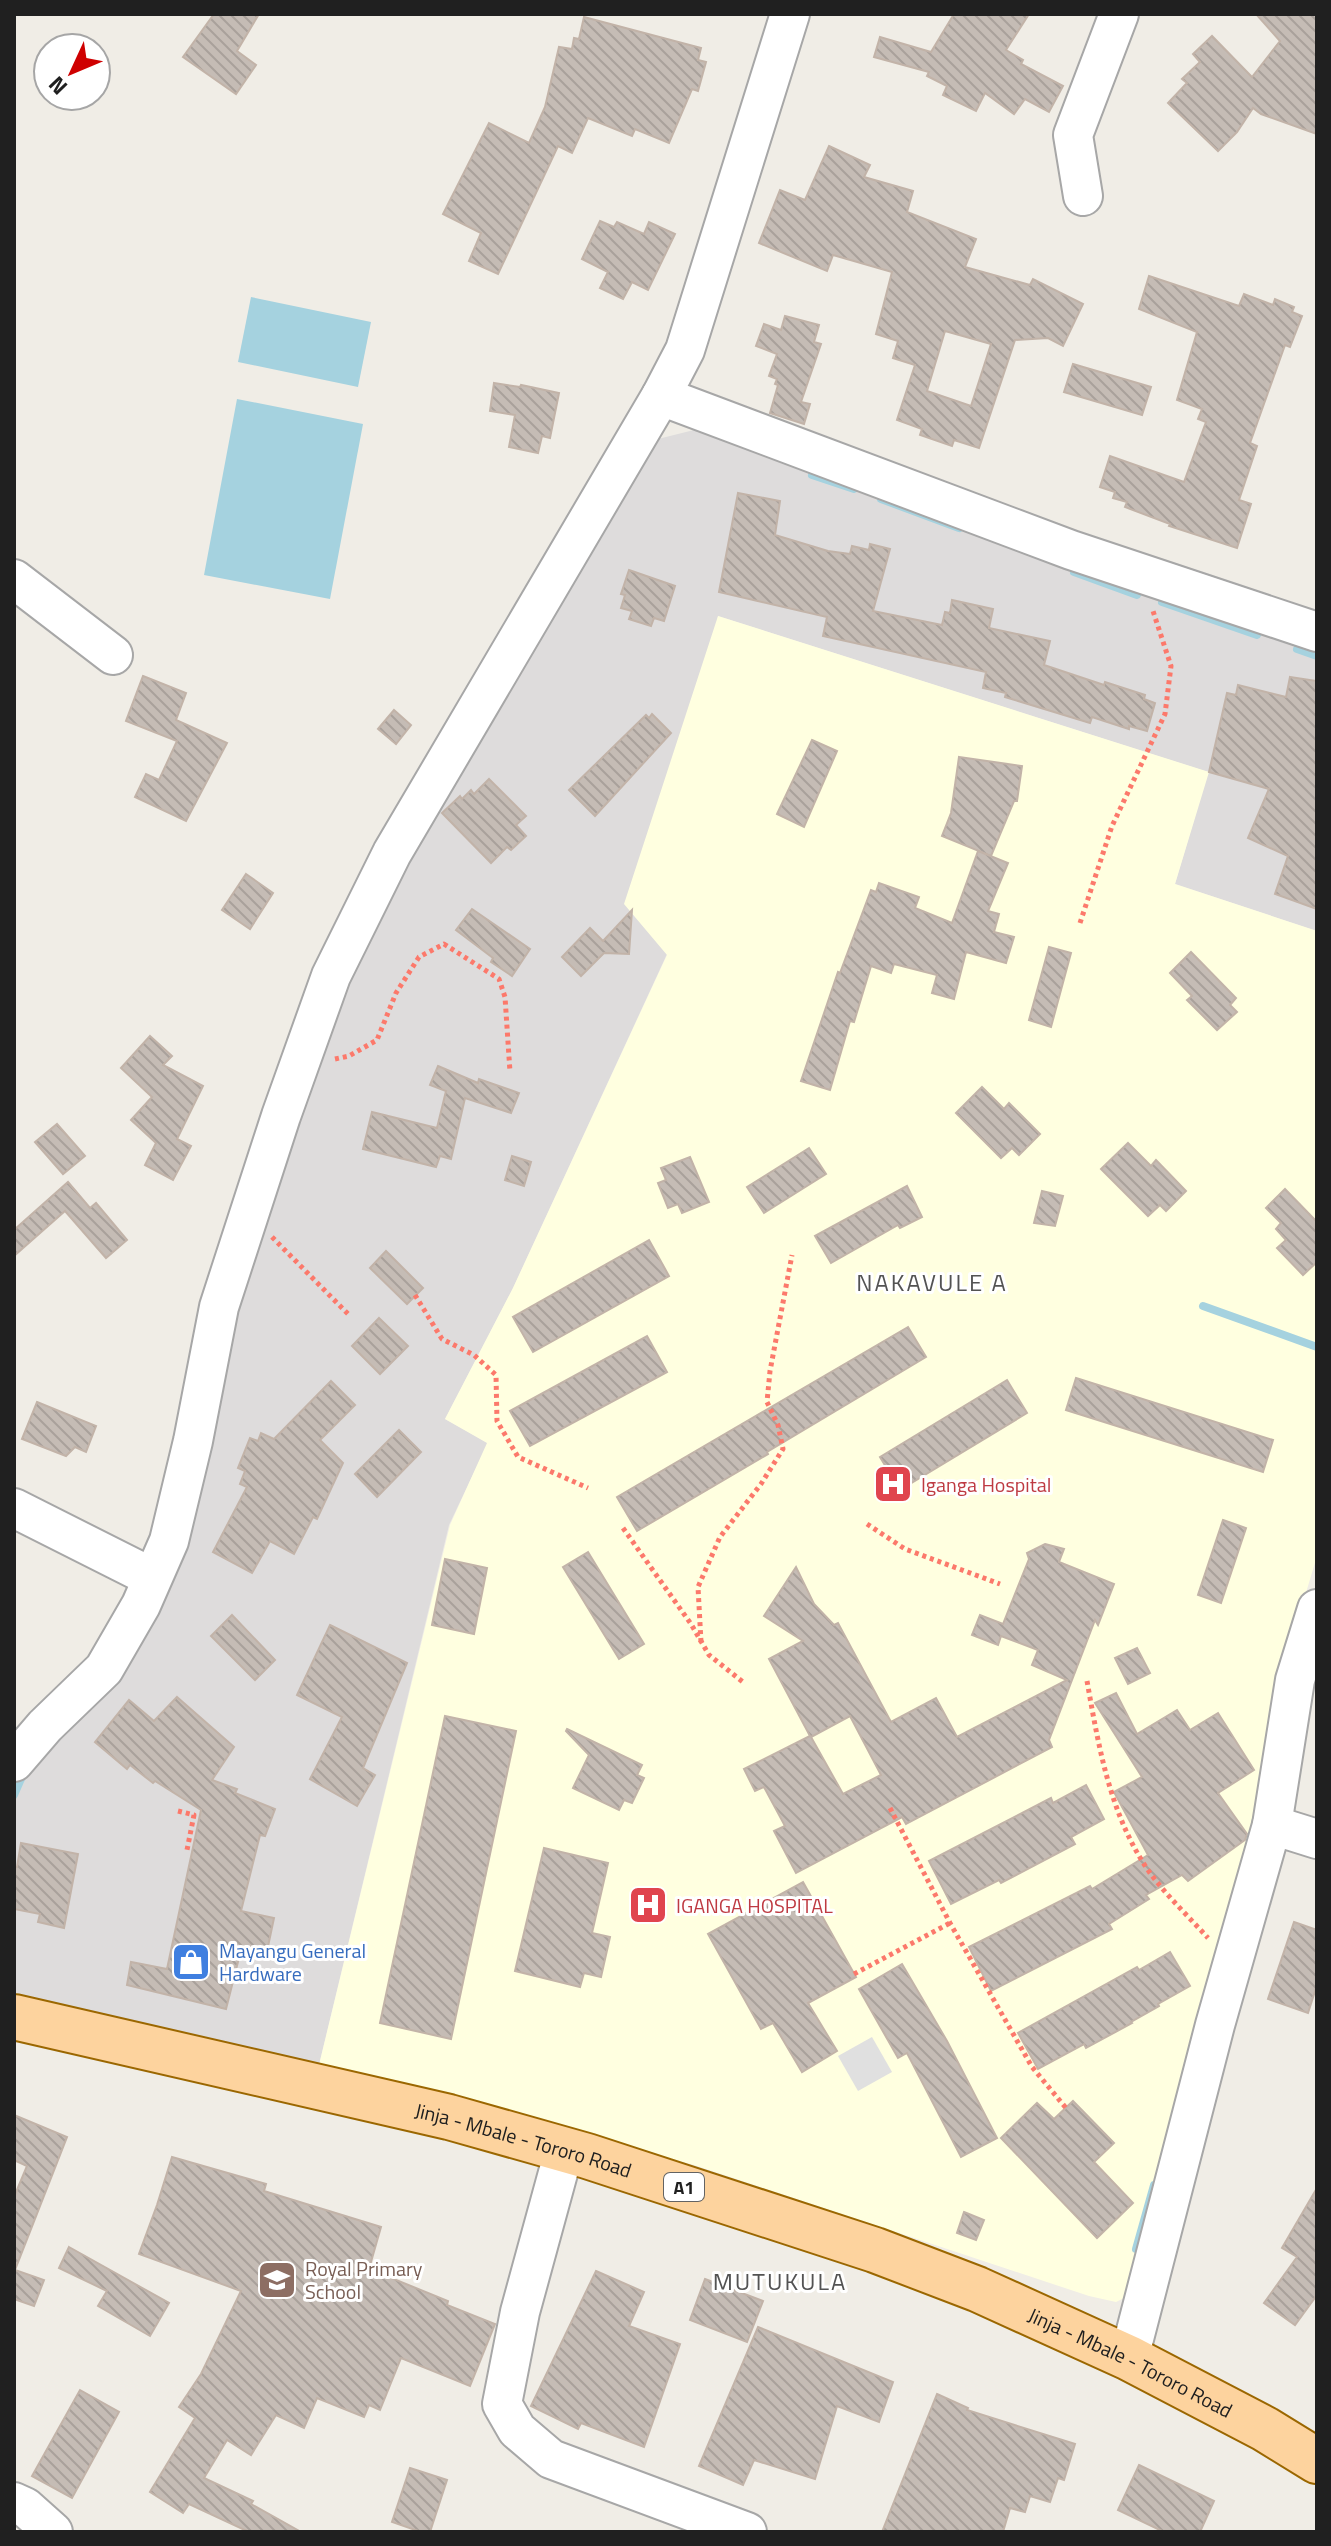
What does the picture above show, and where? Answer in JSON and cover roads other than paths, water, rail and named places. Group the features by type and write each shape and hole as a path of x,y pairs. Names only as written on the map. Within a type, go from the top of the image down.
{"main road":[{"name":"Jinja - Mbale - Tororo Road","path":"14,2017 427,2111 875,2250 977,2289 1129,2358 1265,2429 1317,2461"}],"street":[{"path":"14,1762 45,1726 104,1669 141,1605 169,1541 193,1441 219,1307 331,976 392,853 661,396 685,350 790,14"},
{"path":"1083,196 1073,135 1119,14"},
{"path":"661,396 1139,573 1317,632"},
{"path":"14,579 113,655"},
{"path":"14,1508 151,1577"},
{"path":"1129,2358 1272,1825 1295,1680 1317,1609"},
{"path":"1272,1825 1317,1839"},
{"path":"564,2151 520,2312 502,2404 517,2430 551,2459 747,2532"},
{"path":"14,2502 25,2507 53,2532"}],"water":[{"path":"251,297 371,322 358,387 238,362"},
{"path":"237,399 363,424 330,599 204,575"}],"waterway":[{"path":"812,475 854,489"},
{"path":"881,499 959,528"},
{"path":"1074,572 1137,595"},
{"path":"1162,602 1257,635"},
{"path":"1297,649 1317,656"},
{"path":"1203,1306 1317,1347"},
{"path":"14,1795 24,1772"},
{"path":"1136,2249 1154,2185"}],"place":[{"name":"Iganga Hospital","path":"893,1484"},
{"name":"IGANGA HOSPITAL","path":"648,1905"},
{"name":"Mayangu General Hardware","path":"191,1962"},
{"name":"Royal Primary School","path":"277,2280"}],"district":[{"name":"NAKAVULE A","path":"932,1282"},
{"name":"MUTUKULA","path":"780,2281"}]}
